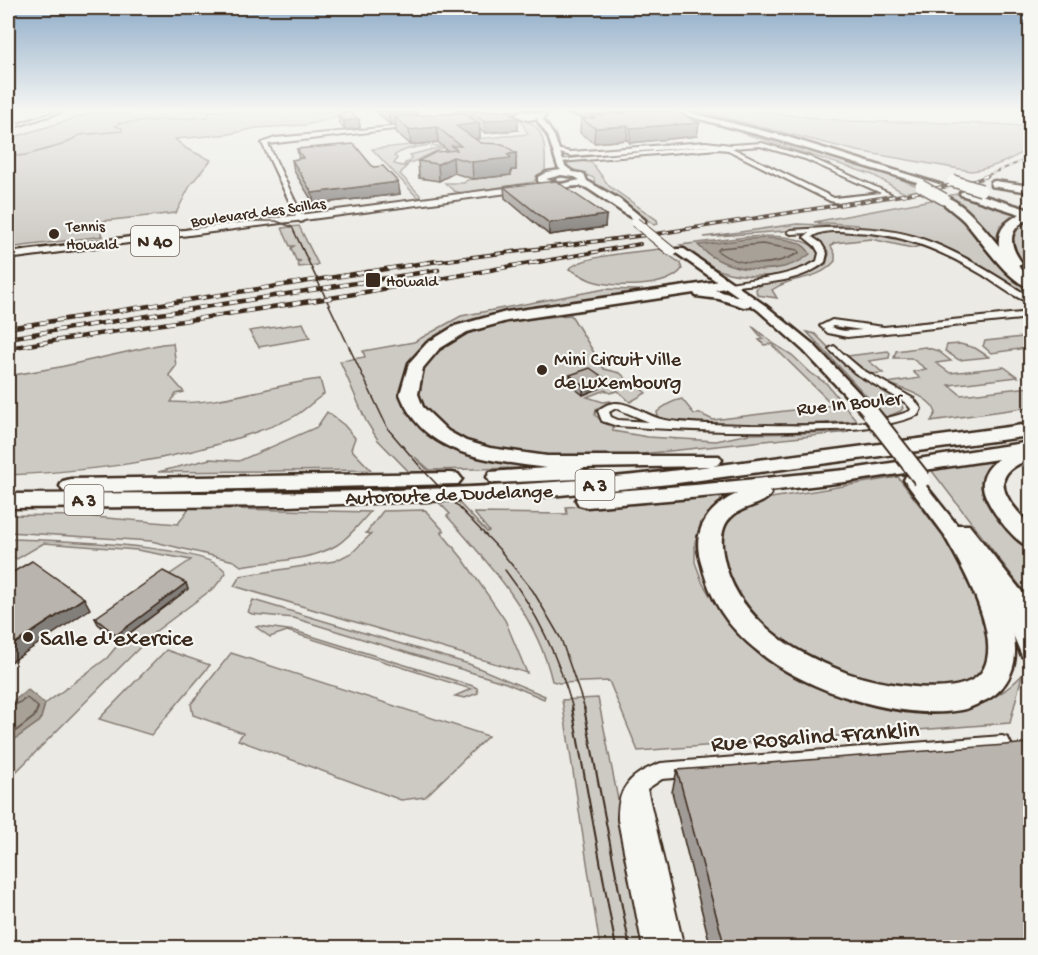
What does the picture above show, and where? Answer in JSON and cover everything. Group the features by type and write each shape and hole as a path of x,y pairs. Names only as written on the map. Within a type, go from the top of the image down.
{"highway":[{"path":"839,156 921,186 944,199 968,217 1001,256 1030,283"},
{"path":"843,156 944,179 966,179 1030,189"},
{"path":"857,156 944,179"},
{"path":"865,156 944,179 973,192 1025,208"},
{"path":"865,156 944,179 973,192 1025,208"},
{"path":"1025,208 1009,226 1005,233 1004,244 1018,267 1030,277"},
{"name":"A 3","path":"712,460 547,462 489,454 459,445 441,435 424,421 415,409 409,394 415,367 434,346 461,329 506,317 725,285"},
{"name":"A 3","path":"683,292 714,294 750,303"},
{"name":"Autoroute de Dudelange","path":"8,487 447,479 598,471 712,460 1030,418"},
{"name":"Autoroute de Dudelange","path":"8,501 287,500 540,490 606,485 772,466 1030,430"},
{"name":"A 3","path":"287,500 369,505 563,502 695,492 845,476 1030,450"},
{"name":"A 3","path":"1030,450 1005,461 996,470 992,484 995,497 1030,539"},
{"name":"A 3","path":"845,476 745,498 724,510 712,526 710,543 712,573 728,604 750,629 776,650 806,668 844,685 883,696 920,700 945,701 976,695 985,693 1002,682 1015,661 1013,635 1000,604 957,537"}],"main road":[{"path":"553,174 557,156"},
{"path":"558,156 562,166 570,173"},
{"path":"583,182 585,180 581,176 570,173 553,174 543,177 542,181 553,185 572,186 601,197 639,222"},
{"name":"Boulevard des Scillas","path":"492,192 542,181"},
{"path":"572,186 583,182 616,201 676,251 750,303 796,346 866,414 1030,616"},
{"name":"Boulevard des Scillas","path":"8,258 249,229 370,207 553,185"},
{"path":"676,251 708,271 725,285"},
{"path":"917,479 957,537 1014,612 1030,650"}],"street":[{"path":"271,156 300,218"},
{"path":"577,156 589,156"},
{"path":"742,156 832,200 888,194 799,156"},
{"path":"822,249 791,232 856,229 921,241 939,248 1030,300"},
{"path":"725,285 777,277 816,266 824,258 822,249 808,237 817,230"},
{"path":"708,271 737,278 777,277"},
{"path":"750,303 753,287 777,277"},
{"path":"884,330 832,323 824,326 831,331 847,334 1030,315"},
{"name":"Rue In Bouler","path":"715,428 661,423 615,405 603,411 606,419 617,423 715,428 853,424 902,418 914,413 916,409 910,401 858,372 834,349"},
{"name":"Rue Rosalind Franklin","path":"637,786 643,780 661,771 1002,744"},
{"path":"637,786 628,800 628,820 654,948"},
{"path":"637,786 673,948"}],"shaded area":[{"path":"8,156 201,156 211,160 191,184 176,213 103,221 101,235 104,236 8,248"},
{"path":"378,156 395,156 397,158 394,164 406,167 400,174 420,195 417,197"},
{"path":"411,156 427,156 406,165 408,166 404,165 412,157"},
{"path":"501,156 545,156 545,171 537,176 534,182 462,193 454,191 445,183 464,183 467,180 510,175 510,166 516,165 511,160 518,158"},
{"path":"813,156 831,156 896,177 924,189 904,193 873,175"},
{"path":"883,156 1017,156 995,165 971,171"},
{"path":"577,160 592,163 609,186 657,220 658,224 654,225 622,200 595,184 594,178 569,168 567,162"},
{"path":"957,194 1018,214 1000,225 996,240 973,216 946,196"},
{"path":"937,199 959,215 1030,288 1030,297 936,243 861,228 858,225 814,222"},
{"path":"1030,218 1030,271 1015,253 1012,237 1013,231"},
{"path":"797,224 849,226 704,237"},
{"path":"299,226 317,265 299,267 297,262 301,261 296,260 291,248 294,246 290,246 282,228"},
{"path":"829,230 856,231 924,245 912,248 871,239 834,243 831,246 835,254 835,261 828,268 812,276 780,285 772,290 777,298 757,295 756,289 771,280 809,272 826,264 829,254 812,236"},
{"path":"746,237 798,240 815,249 819,256 802,270 773,275 742,275 714,268 680,245"},
{"path":"660,249 680,263 682,269 675,276 652,283 625,285 600,283 569,269 576,264 598,257"},
{"path":"605,289 662,291 478,321 412,361 403,382 405,399 423,428 519,464 520,468 430,470 415,457 487,532 489,531 474,513 567,514 566,507 720,497 721,501 701,522 695,542 695,562 703,584 717,607 744,635 779,663 972,705 1000,694 1022,675 1010,723 638,751 609,681 559,683 552,681 545,657 524,613 495,572 447,516 450,514 378,440 366,421 340,361 365,357 363,351 414,342 461,316"},
{"path":"571,315 604,369 620,373 629,381 640,380 635,384 646,393 630,402 616,389 617,391 610,393 605,390 587,397 603,402 611,401 596,409 595,415 604,423 613,425 613,431 648,437 716,441 749,434 849,432 632,455 546,457 509,453 466,442 447,432 425,411 417,387 425,360 451,337 505,321"},
{"path":"303,323 310,338 259,347 249,331"},
{"path":"752,326 826,383 857,421 785,425 722,425 672,422 658,417 657,412 663,407 682,399 694,414 701,414 713,420 801,409 806,413 822,412 818,407 833,405 771,344 764,345 759,340 763,339"},
{"path":"807,332 815,334 856,375 898,399 903,408 901,411 886,417"},
{"path":"1023,337 1030,342 1030,351 1026,348 991,353 983,346 985,341"},
{"path":"173,343 176,366 169,375 184,392 176,394 171,402 207,401 320,379 324,394 298,414 280,423 188,452 99,468 8,475 8,376"},
{"path":"960,344 975,348 989,357 959,360 945,351 947,345"},
{"path":"925,347 938,351 951,361 936,363 950,373 1004,367 1018,377 949,385 961,395 1030,387 1030,407 931,421 936,413 928,402 887,383 920,378 913,372 926,369 911,358 894,358 896,351"},
{"path":"888,351 889,358 869,361 883,373 870,374 847,356"},
{"path":"327,412 344,425 355,438 351,449 371,470 158,472 210,459 239,461 317,427"},
{"path":"1002,456 987,468 984,480 1030,545 1030,599 932,471"},
{"path":"898,477 976,579 1002,660 971,686 927,691 864,681 796,653 761,626 735,597 722,567 721,545 726,525 742,509 765,499"},
{"path":"189,508 370,512 346,538 326,550 290,560 241,566 234,561 151,541 8,532 8,515 82,516 178,524"},
{"path":"425,510 444,531 441,532 463,559 505,620 527,673 234,586 240,576 335,561 353,552 371,534 366,533 383,511"},
{"path":"8,539 160,550 214,563 226,573 215,587 156,631 8,780 8,744 40,721 45,704 107,658 119,641 187,589 166,577 191,560 137,550 44,543 17,559 10,555 8,557"},
{"path":"253,600 469,664 545,696 544,699 506,683 294,618 252,614 248,612"},
{"path":"256,627 295,631 473,686 477,688 478,693 465,698 455,696 471,689 287,631 270,637"},
{"path":"166,650 210,665 151,735 99,719"},
{"path":"231,653 488,736 425,797 401,800 238,740 243,733 193,715 191,704"},
{"path":"598,698 647,947 600,947 562,700"}],"water":[{"path":"773,238 791,241 799,243 810,254 784,267 768,270 752,269 722,262 698,245"},
{"path":"28,690 45,704 40,721 8,744 8,705"}],"building":[{"path":"301,156 364,156 373,167 383,166 398,182 312,193 292,160 303,158"},
{"path":"429,156 509,156 511,158 472,162 453,157 438,164 418,161"},
{"path":"556,181 606,215 549,223 504,187"},
{"path":"590,368 603,377 583,385 570,375"},
{"name":"Salle d'exercice","path":"32,561 84,598 8,648 8,575"},
{"path":"163,571 186,583 116,635 95,618"},
{"path":"1030,743 1030,948 725,948 677,770"}],"waterway":[{"path":"8,157 21,156"}],"tram line":[{"path":"8,251 246,221 276,221 292,227 388,429 423,470 499,549 533,591 561,639 585,709"},
{"path":"505,570 546,636 561,671 573,709"},
{"path":"572,708 616,948"},
{"path":"584,708 630,948"}],"railway":[{"path":"983,177 1030,158"},
{"path":"425,263 662,233 902,195 974,181 987,176"},
{"path":"533,263 640,244"},
{"path":"8,328 437,261"},
{"path":"8,348 343,296 541,261"},
{"path":"8,338 438,270"}],"place":[{"name":"Tennis Howald","path":"54,234"},
{"name":"Howald","path":"373,280"},
{"name":"Mini Circuit Ville de Luxembourg","path":"542,370"},
{"name":"Salle d'exercice","path":"28,637"}]}
